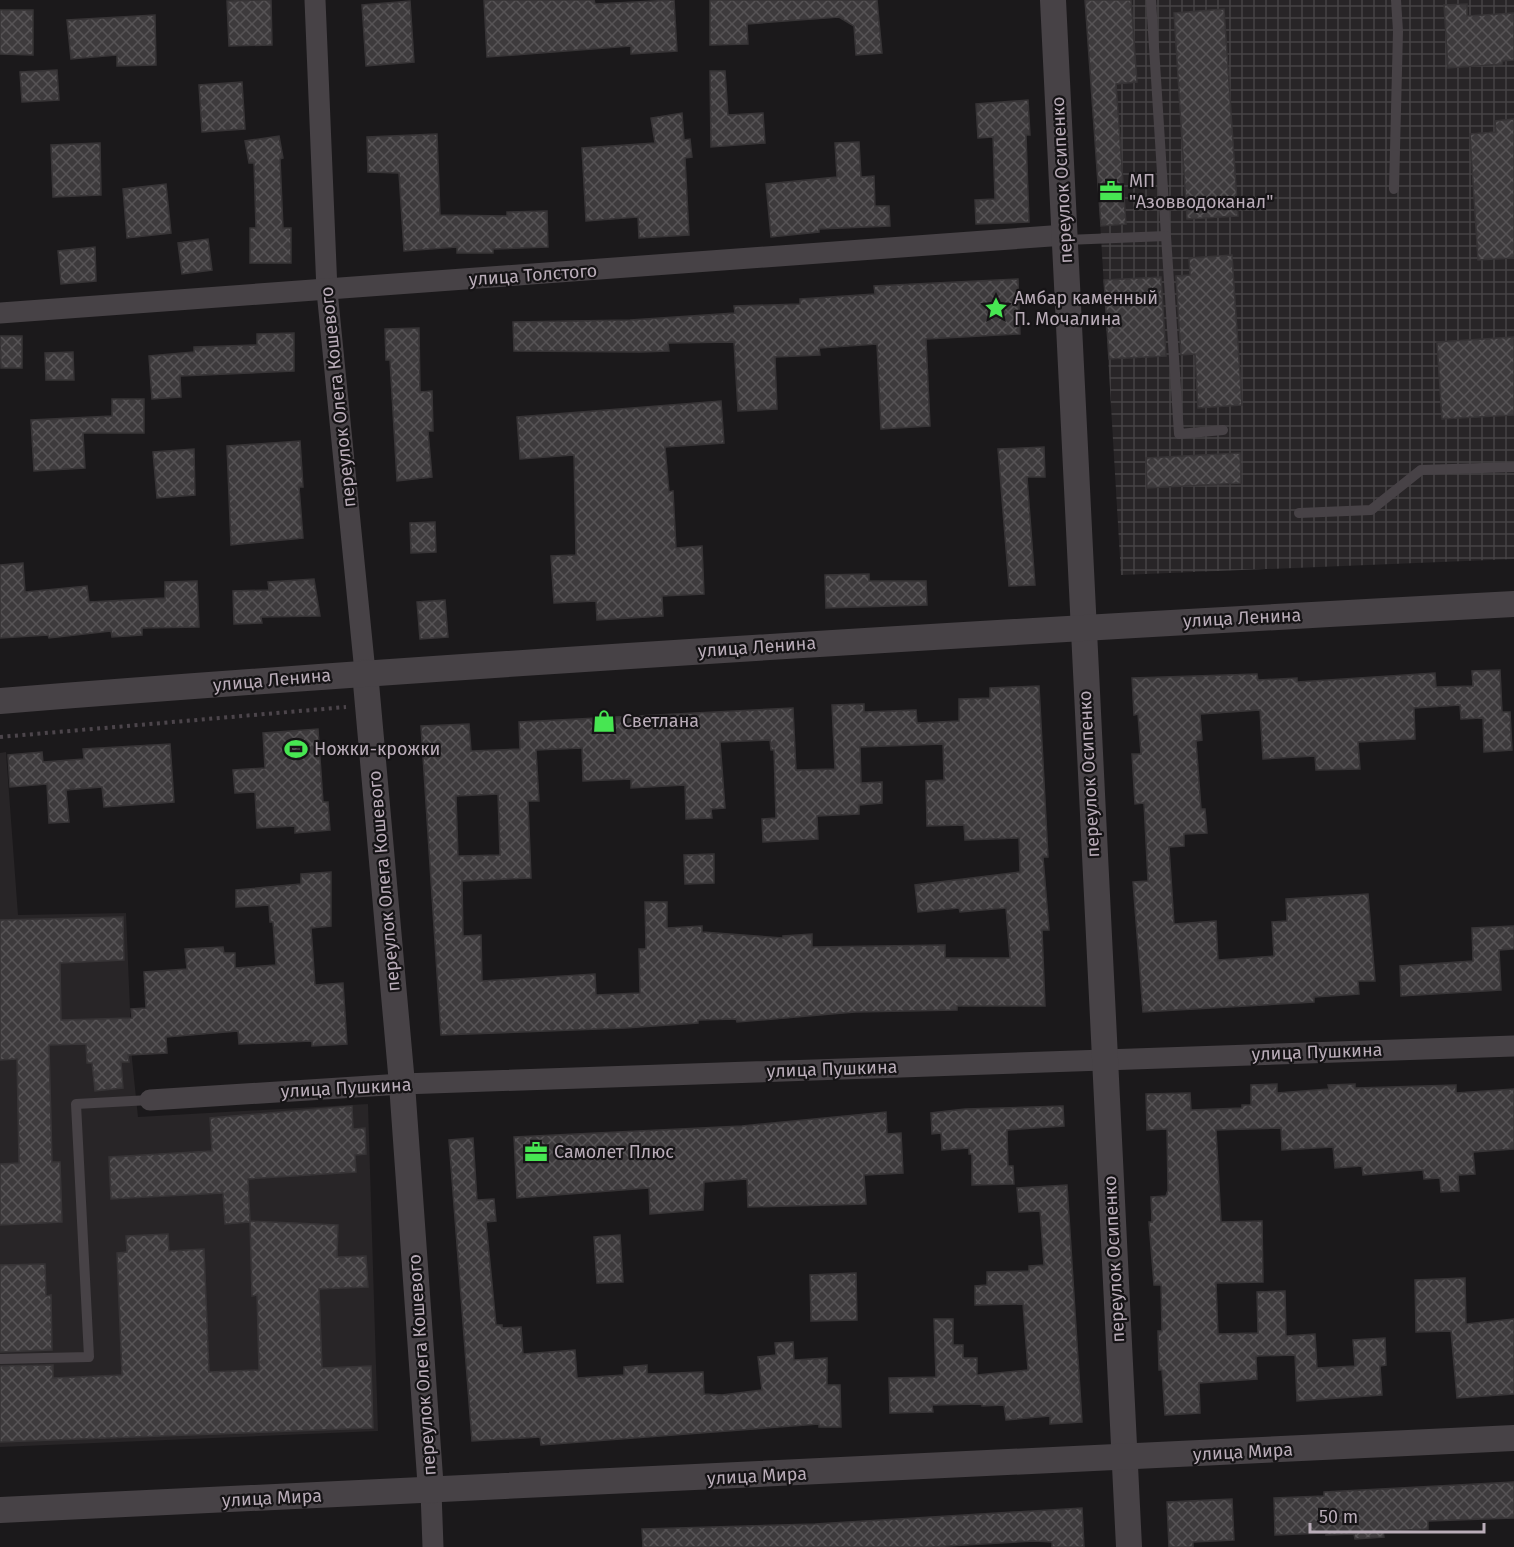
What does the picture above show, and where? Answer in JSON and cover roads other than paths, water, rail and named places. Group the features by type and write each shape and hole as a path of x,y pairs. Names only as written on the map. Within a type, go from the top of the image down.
{"street":[{"name":"переулок Олега Кошевого","path":"315,0 327,291 369,705 402,1084 433,1547"},
{"name":"переулок Осипенко","path":"1053,0 1082,627 1129,1547"},
{"name":"улица Толстого","path":"0,313 1065,237"},
{"name":"улица Ленина","path":"0,701 365,672 1082,627 1514,604"},
{"name":"улица Пушкина","path":"150,1100 402,1084 1514,1046"},
{"name":"улица Мира","path":"0,1510 1124,1459 1514,1438"}],"lane":[{"path":"1150,0 1179,434 1223,430"},
{"path":"1394,189 1398,31 1396,0"},
{"path":"1065,237 1166,236"},
{"path":"1299,513 1371,510 1421,470 1514,467"},
{"path":"0,1359 89,1357 76,1104 150,1100"}],"place":[{"name":"МП \"Азовводоканал\"","path":"1111,191"},
{"name":"Амбар каменный П. Мочалина","path":"996,308"},
{"name":"Светлана","path":"604,721"},
{"name":"Ножки-крожки","path":"296,749"},
{"name":"Самолет Плюс","path":"536,1152"}]}
